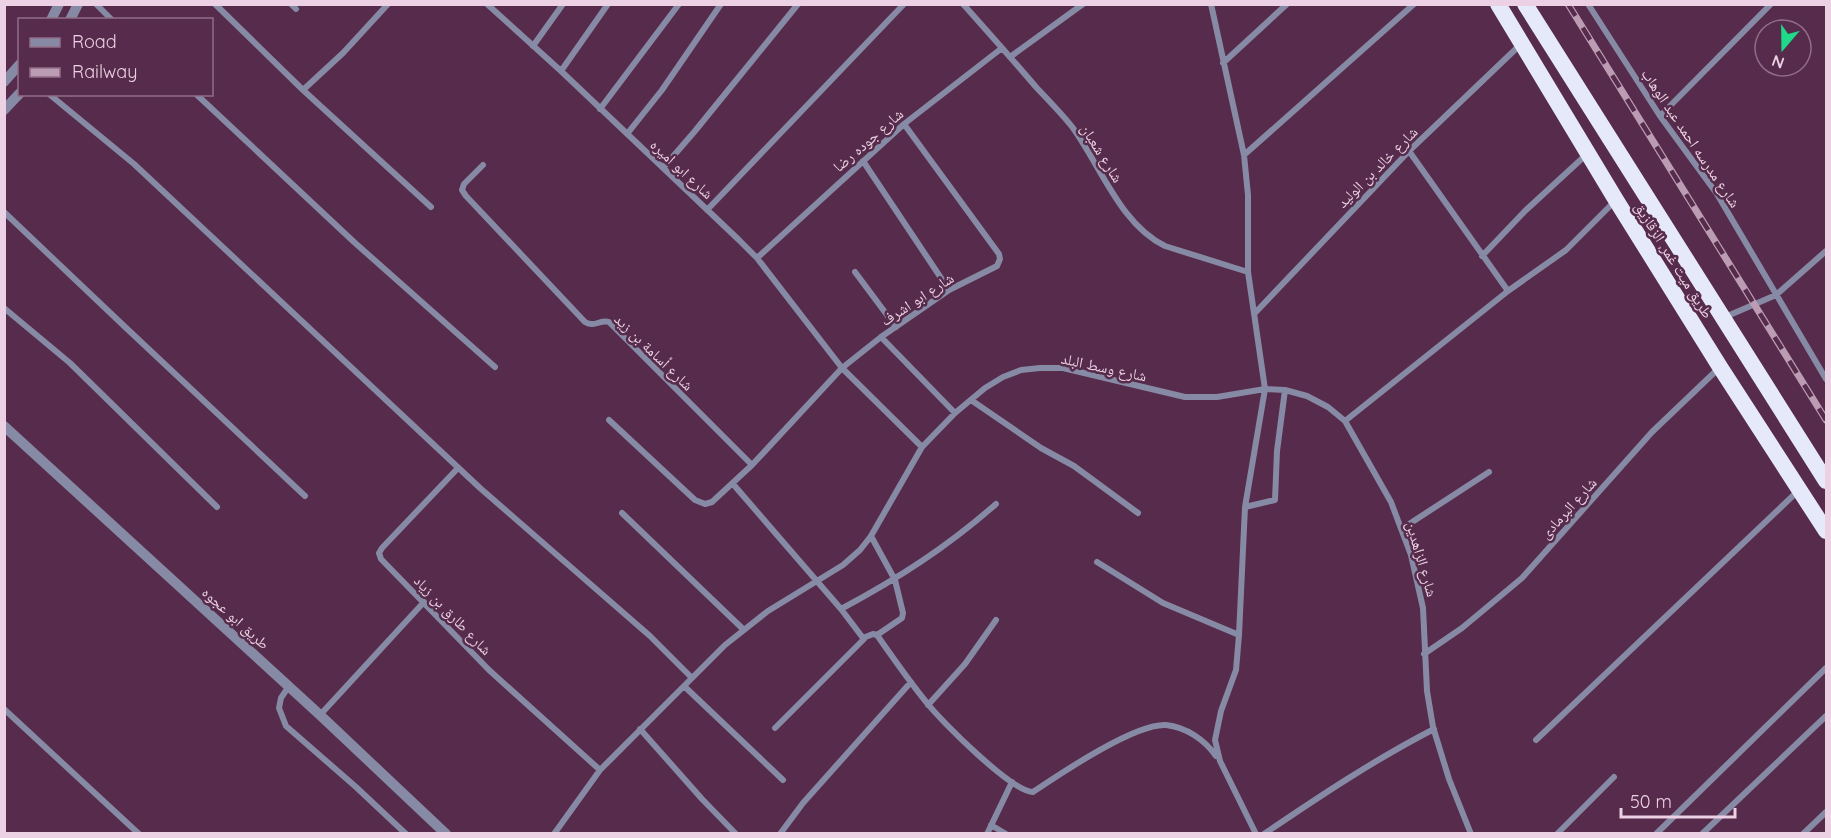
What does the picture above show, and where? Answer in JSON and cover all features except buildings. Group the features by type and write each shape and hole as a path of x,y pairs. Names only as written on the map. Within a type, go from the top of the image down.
{"highway":[{"name":"طريق ميت غمر, الزقازيق","path":"1498,4 1720,367 1827,531"},
{"name":"طريق ميت غمر, الزقازيق","path":"1525,4 1827,481"}],"street":[{"path":"52,18 59,4"},
{"path":"71,18 78,4"},
{"path":"96,4 110,18"},
{"path":"215,4 303,90 431,207"},
{"path":"303,90 343,53 388,4"},
{"path":"533,46 563,4"},
{"path":"561,71 608,4"},
{"path":"600,109 679,4"},
{"path":"627,134 662,90 721,4"},
{"path":"663,168 798,4"},
{"path":"707,210 904,4"},
{"name":"شارع شعبان","path":"963,4 1072,127 1117,199 1140,229 1153,240 1166,246 1248,272"},
{"path":"1010,57 1083,4"},
{"path":"1211,4 1244,155 1248,195 1248,272 1265,389 1245,507 1236,670 1217,728 1216,750 1256,834"},
{"path":"1223,63 1287,4"},
{"path":"1244,155 1414,4"},
{"name":"شارع مدرسه احمد عبد الوهاب","path":"1588,4 1660,116 1717,194 1827,379"},
{"path":"1660,116 1771,4"},
{"name":"شارع ابو اميره","path":"491,6 757,258 842,368 922,447"},
{"name":"شارع خالد بن الوليد","path":"1254,314 1409,151 1522,42"},
{"name":"شارع جوده رضا","path":"757,258 904,124 1002,48"},
{"path":"4,82 18,66"},
{"path":"4,110 18,95"},
{"path":"51,96 134,164 458,468 530,533 581,574 650,636 692,678"},
{"path":"198,96 354,242 495,367"},
{"name":"شارع ابو اشرف","path":"609,420 695,500 705,504 712,502 752,465 842,368 881,337 949,290 997,266 999,255 904,124"},
{"path":"1409,151 1508,291"},
{"path":"1482,256 1525,211 1588,153"},
{"path":"863,161 949,290"},
{"name":"شارع أسامة بن زيد","path":"483,165 464,184 462,190 466,196 585,322 591,325 604,321 609,322 752,465"},
{"path":"1345,422 1508,291 1566,250 1616,200"},
{"path":"4,212 305,496"},
{"path":"1724,318 1776,295 1827,251"},
{"path":"855,272 896,327"},
{"path":"4,308 70,363 217,507"},
{"path":"881,337 955,413"},
{"name":"شارع البرمادى","path":"1424,654 1462,628 1522,578 1652,432 1720,367"},
{"name":"شارع وسط البلد","path":"554,834 600,770 725,645 768,611 843,566 860,550 871,536 922,447 955,413 1003,377 1021,370 1040,368 1072,370 1185,397 1217,397 1265,389"},
{"name":"شارع الزاهدين","path":"1265,389 1285,390 1307,396 1328,406 1345,422 1377,474 1402,528 1416,572 1423,608 1427,691 1434,729 1449,779 1471,834"},
{"path":"1245,507 1275,500 1277,451 1285,390"},
{"path":"971,400 1041,448 1074,466 1138,513"},
{"name":"طريق ابو عجوه","path":"4,426 320,715 446,834"},
{"name":"شارع طارق بن زياد","path":"458,468 382,548 379,554 381,559 489,670 600,770"},
{"path":"1402,528 1489,472"},
{"path":"732,484 841,609 864,639"},
{"path":"1536,740 1801,489"},
{"path":"841,609 895,580 948,544 996,504"},
{"path":"621,513 744,630"},
{"path":"775,728 864,639 874,633 877,635 903,616 895,580 871,536"},
{"path":"1097,562 1163,603 1239,635"},
{"path":"320,715 424,602"},
{"path":"928,705 965,664 996,620"},
{"path":"877,635 928,705 953,732 1012,782 1025,790 1033,792 1096,752 1138,732 1165,725 1196,736 1209,746 1220,761"},
{"path":"1656,834 1827,668"},
{"path":"780,834 803,803 911,682"},
{"path":"684,686 783,780"},
{"path":"289,687 281,698 279,708 286,726 356,786 406,834"},
{"path":"4,709 139,834"},
{"path":"1701,834 1827,716"},
{"path":"640,729 736,834"},
{"path":"1264,834 1385,754 1434,729"},
{"path":"1557,834 1614,777"},
{"path":"987,834 1012,782"},
{"path":"1803,834 1827,812"},
{"path":"991,825 1006,834"}],"railway":[{"path":"1568,4 1826,420"}]}
